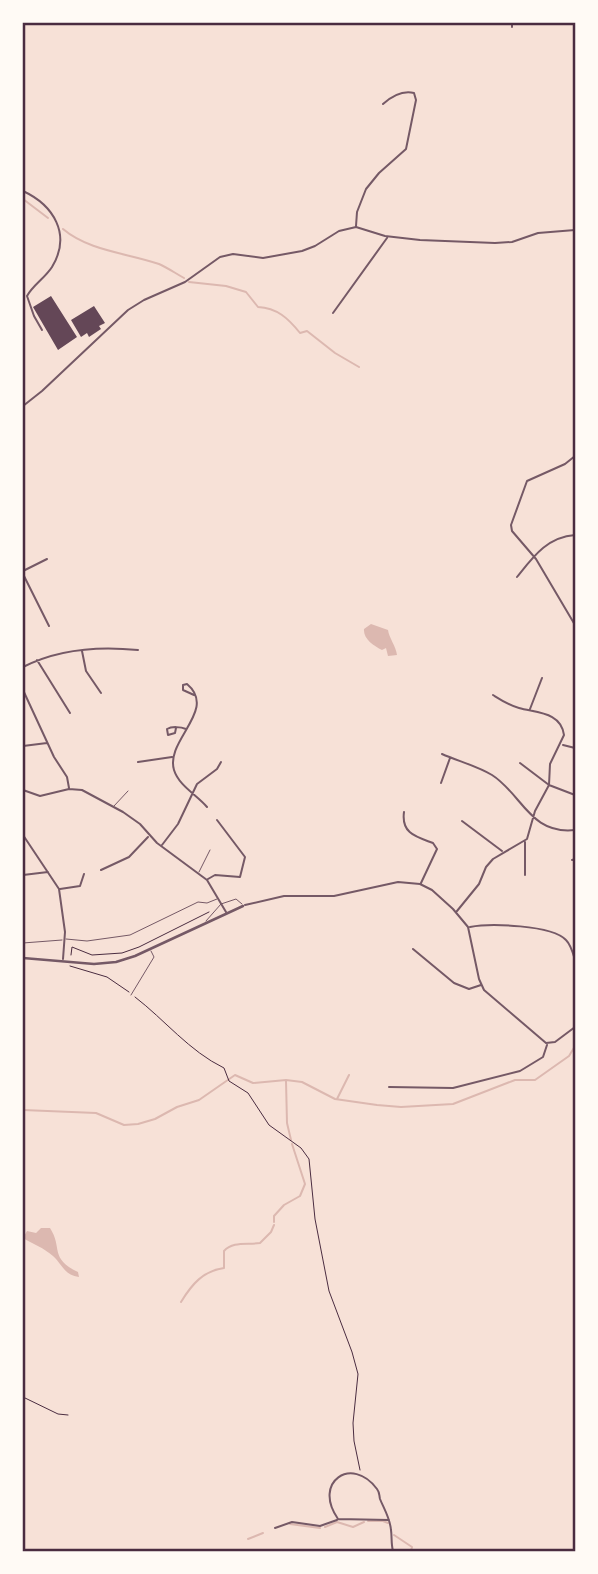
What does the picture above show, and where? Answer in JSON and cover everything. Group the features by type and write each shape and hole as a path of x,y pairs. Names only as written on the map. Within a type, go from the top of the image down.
{"street":[{"path":"356,227 366,189 379,173 407,149 416,100 414,93 406,92 393,96 383,104"},
{"path":"23,191 46,205 59,229 59,247 55,261 27,296 42,330"},
{"path":"23,406 43,391 128,310 185,282 218,258 233,254 263,258 302,251 339,231 356,227 388,237 500,243 538,233 575,230"},
{"path":"333,313 388,237"},
{"path":"575,456 565,464 533,477 524,488 511,528 533,556 575,625"},
{"path":"517,577 533,556 549,543 575,535"},
{"path":"47,559 23,573 49,625"},
{"path":"23,667 53,654 113,648 138,650"},
{"path":"82,651 86,671 101,693"},
{"path":"37,659 70,713"},
{"path":"529,710 542,678"},
{"path":"23,690 29,708 67,777 69,789"},
{"path":"194,695 196,708 187,730 176,744 173,757 176,775 207,807"},
{"path":"456,912 479,884 488,864 503,851 524,842 529,835 533,818 549,785 550,764 565,733 558,721 517,708 493,695"},
{"path":"176,728 187,730"},
{"path":"23,746 48,743"},
{"path":"561,744 575,748"},
{"path":"442,754 495,777 533,818 557,828 575,830"},
{"path":"138,762 173,757"},
{"path":"441,783 450,758"},
{"path":"161,846 178,824 201,780 217,769 221,762"},
{"path":"520,763 549,785 575,795"},
{"path":"23,790 40,796 69,789 82,790 135,820 149,836 207,880 226,913"},
{"path":"404,812 406,829 417,839 433,843 437,849 420,884"},
{"path":"207,880 215,875 240,877 245,863 243,852 217,820"},
{"path":"462,821 503,851"},
{"path":"23,835 59,889 66,940 63,961"},
{"path":"101,870 129,857 149,836"},
{"path":"524,842 525,875"},
{"path":"23,875 49,872"},
{"path":"59,889 82,885 84,874"},
{"path":"23,958 108,963 131,958 243,906 284,896 334,897 398,882 420,884 432,890 468,927 481,985 497,1003 547,1044"},
{"path":"468,927 510,924 552,932 568,941 575,960"},
{"path":"412,948 454,983 469,989 481,985"},
{"path":"547,1044 555,1042 575,1027"},
{"path":"389,1087 453,1088 520,1071 543,1057 547,1044"},
{"path":"338,1519 331,1507 329,1489 336,1478 343,1474 360,1476 378,1490 389,1520 393,1551"},
{"path":"275,1528 292,1522 320,1526 338,1519 389,1520"}],"lane":[{"path":"113,807 128,791"},
{"path":"198,872 210,850"},
{"path":"23,943 87,941 130,935 198,902 207,903 219,898"},
{"path":"206,921 221,904 236,899 243,906"},
{"path":"131,995 155,957 150,949"}],"path":[{"path":"72,947 71,968 107,977 212,1062 224,1068 228,1080 248,1093 269,1125 301,1148 309,1159 315,1219 329,1291 358,1374 353,1423 360,1476"},
{"path":"23,1397 58,1414 68,1415"}],"shaded area":[{"path":"371,624 388,630 397,655 388,656 386,648 382,650 367,639 364,629"},
{"path":"41,1228 50,1228 60,1257 78,1272 79,1277 70,1274 50,1253 23,1238 27,1231 36,1233"}],"building":[{"path":"51,296 77,337 58,350 33,307"},
{"path":"94,306 105,323 89,337 87,333 81,337 71,320"}],"waterway":[{"path":"23,199 48,218"},
{"path":"63,229 84,242 159,264 184,278"},
{"path":"189,282 226,286 246,292 258,307 271,309 282,315 300,333 307,331 335,353 359,367"},
{"path":"23,1110 96,1113 124,1125 138,1124 199,1100 235,1075 253,1083 286,1080 302,1082 335,1099 377,1105 401,1107 453,1104 515,1080 535,1080 569,1056 575,1046"},
{"path":"337,1099 349,1075"},
{"path":"286,1081 287,1123 291,1140"},
{"path":"274,1222 274,1216 284,1205 300,1196 305,1184 292,1144"},
{"path":"181,1302 199,1279 224,1268 224,1251 236,1245 260,1243 274,1225"},
{"path":"368,1521 388,1523"},
{"path":"325,1527 337,1522 353,1527 364,1522"},
{"path":"290,1524 320,1528"},
{"path":"248,1539 263,1533"},
{"path":"394,1535 412,1547 411,1551"}]}
